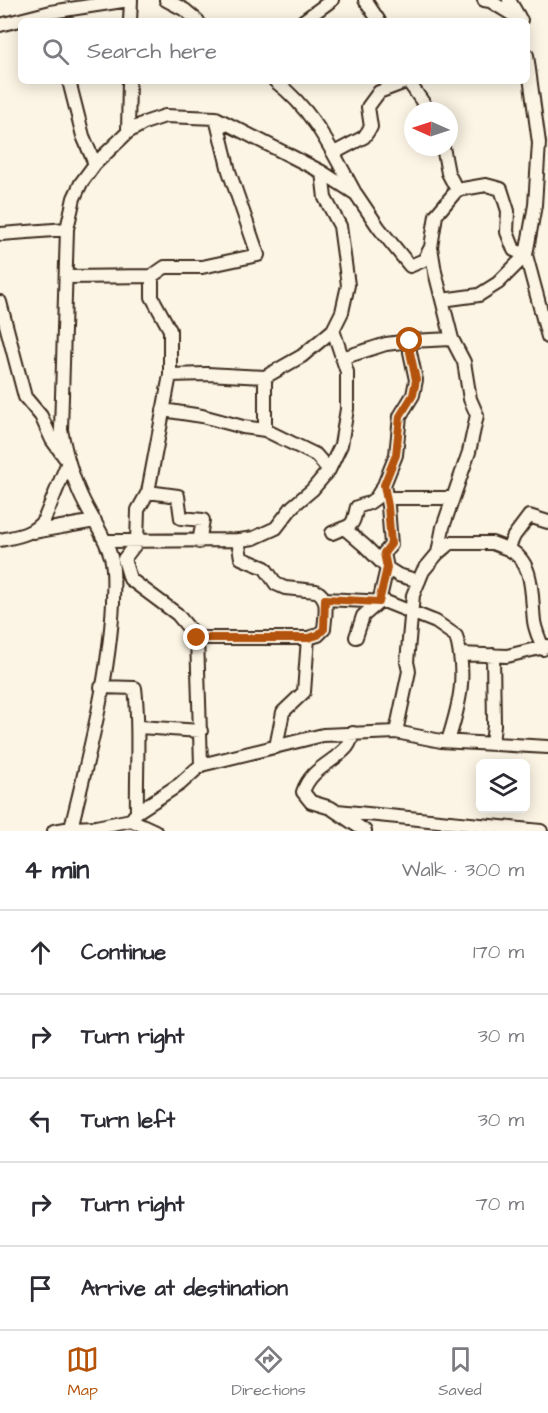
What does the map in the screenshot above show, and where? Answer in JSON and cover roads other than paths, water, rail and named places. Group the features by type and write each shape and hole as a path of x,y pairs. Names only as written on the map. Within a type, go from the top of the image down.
{"street":[{"path":"52,17 130,0 130,18"},
{"path":"166,0 194,18"},
{"path":"307,18 332,0"},
{"path":"365,0 377,18"},
{"path":"484,0 490,1 518,18"},
{"path":"509,0 520,18"},
{"path":"0,25 18,22"},
{"path":"530,77 539,143 535,205 526,255 548,337"},
{"path":"70,84 83,136 95,164"},
{"path":"128,132 129,84"},
{"path":"280,84 309,113 356,194 379,228 410,266 424,260 431,247 436,215 457,190 486,185 501,189 508,211 507,232 514,250 526,255"},
{"path":"334,153 364,137 371,127 368,107 378,92 400,84"},
{"path":"410,84 423,102"},
{"path":"71,828 97,714 111,628 114,580 112,559 106,541 84,502 68,462 61,430 67,229 74,198 81,183 95,164 128,132 144,123 165,117 216,118 322,172 356,194"},
{"path":"67,277 152,276 165,267 202,267 258,255 229,171 216,118"},
{"path":"445,156 448,173 457,190"},
{"path":"171,375 265,377 302,356 333,330 342,312 348,285 340,226 325,198 322,172"},
{"path":"0,232 67,229"},
{"path":"431,247 452,339 464,362 470,399 477,415 469,452 443,527 438,553"},
{"path":"442,300 479,295 498,284 526,255"},
{"path":"130,579 124,560 137,542 138,510 148,492 171,375 170,330 152,297 152,276"},
{"path":"0,302 25,397 41,416 52,440 68,462"},
{"path":"106,541 238,540 254,538 276,528 293,506 312,490 329,470 341,445 345,431 347,372 333,330"},
{"path":"342,357 386,344 452,339"},
{"path":"410,341 416,380 413,395 400,416 396,455 376,498 357,507 350,526 338,531 365,546 387,568 398,575 419,581"},
{"path":"265,377 265,430"},
{"path":"163,410 265,430 316,456 329,470"},
{"path":"32,533 44,520 68,462"},
{"path":"356,637 363,616 379,602 387,568 384,553 391,544 384,485"},
{"path":"148,492 178,496 181,518 203,520 199,542"},
{"path":"387,498 452,498"},
{"path":"508,549 514,536 529,516 548,522"},
{"path":"0,540 95,521"},
{"path":"197,638 308,638 318,635 324,629 325,599 320,593 285,588 276,584 265,568 241,558 238,540"},
{"path":"396,732 409,671 407,662 413,595 423,571 450,543 492,543 517,553 528,570 533,597 534,624 546,647 507,656 461,654"},
{"path":"112,559 130,579 177,614 197,638 201,765"},
{"path":"325,599 386,602 436,622 456,636 461,654 463,680 448,741"},
{"path":"276,747 283,712 304,692 308,638"},
{"path":"492,744 493,655"},
{"path":"101,687 135,688 139,727 134,816"},
{"path":"139,727 201,731"},
{"path":"54,831 96,827 134,816 180,784 201,765 234,755 323,735 396,732 448,741 548,747"},
{"path":"353,733 348,746 307,781 303,792 311,802 337,811 365,831"},
{"path":"337,811 541,831"},
{"path":"134,816 155,831"}]}
